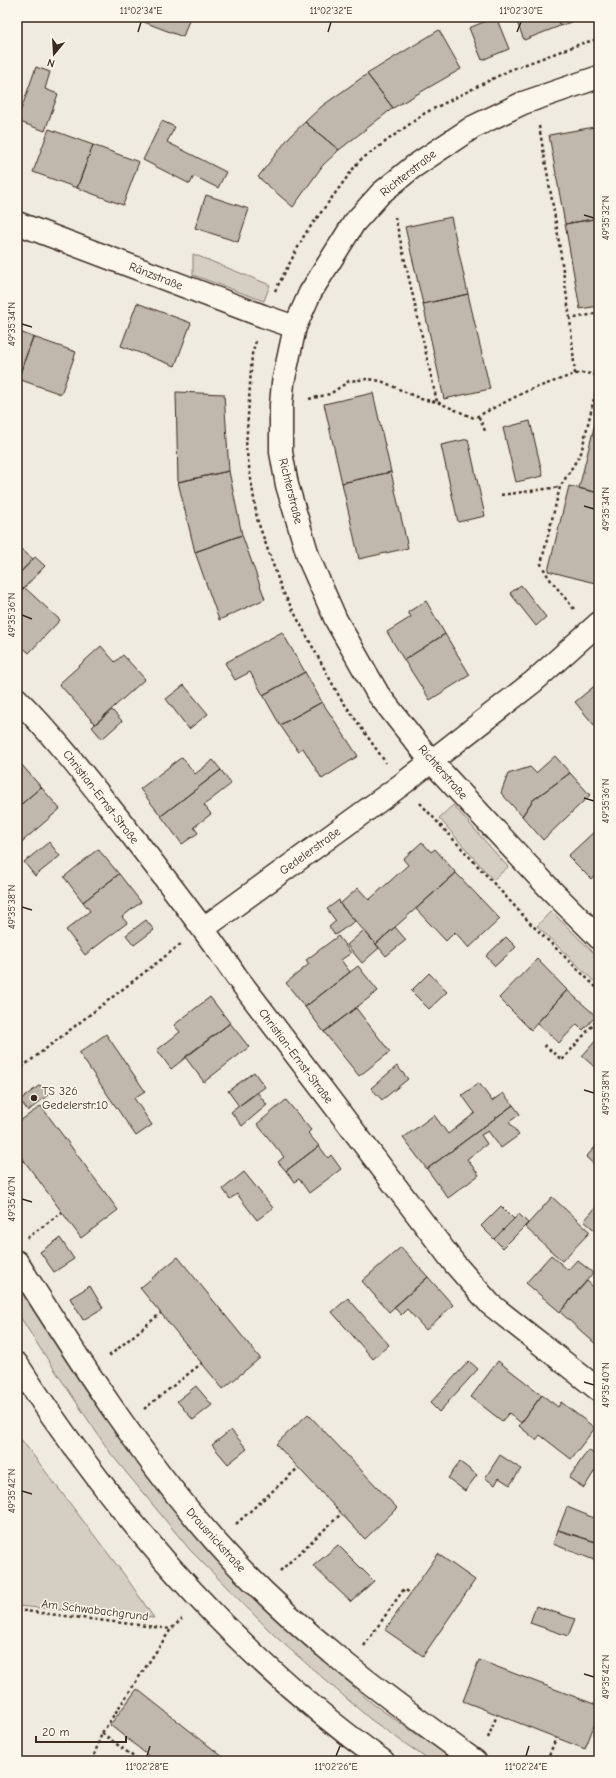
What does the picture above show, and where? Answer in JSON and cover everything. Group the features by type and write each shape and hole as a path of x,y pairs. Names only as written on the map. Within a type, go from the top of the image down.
{"street":[{"name":"Richterstraße","path":"599,77 534,99 473,127 413,167 388,186 354,223 310,294 295,327 283,383 281,405 281,452 287,485 309,559 336,620 378,694 431,761 549,888 599,938"},
{"name":"Ränzstraße","path":"17,223 295,327"},
{"name":"Gedelerstraße","path":"204,928 401,785 532,682 595,626"},
{"name":"Christian-Ernst-Straße","path":"17,698 47,730 82,772 204,928 236,976 462,1272 490,1304 599,1390"},
{"name":"Drausnickstraße","path":"17,1262 88,1373 124,1425 173,1491 215,1542 260,1589 347,1666 380,1693 475,1761"},
{"path":"17,1364 92,1473 179,1578 269,1667 342,1730 382,1761"}],"path":[{"path":"599,39 583,43 510,70 424,113 359,161 305,234 263,316 252,354 246,447 257,519 285,596 339,696 401,785 417,800 531,924 599,990"},
{"path":"534,99 557,229 570,319 574,374"},
{"path":"388,186 437,402"},
{"path":"570,319 599,313"},
{"path":"281,405 330,394 349,381 368,379 381,381 421,399 437,402 468,416 479,417 527,391 574,374 584,372 599,376 581,454 560,487 541,564 549,578 595,626"},
{"path":"479,417 486,433"},
{"path":"502,495 560,487"},
{"path":"17,1071 183,943 191,943 204,928"},
{"path":"544,1045 562,1060 599,1018"},
{"path":"17,1165 24,1160"},
{"path":"22,1242 62,1212"},
{"path":"106,1358 161,1313"},
{"path":"141,1411 202,1363"},
{"path":"234,1525 298,1468"},
{"path":"278,1572 341,1514"},
{"path":"362,1650 404,1589 410,1594"},
{"name":"Am Schwabachgrund","path":"17,1610 171,1629 102,1733"},
{"path":"487,1742 497,1715"},
{"path":"92,1761 102,1733 139,1761"},
{"path":"547,1761 556,1738"}],"shaded area":[{"path":"193,254 270,285 264,301 193,275"},
{"path":"453,805 508,867 493,880 439,818"},
{"path":"551,911 599,958 599,986 537,926"},
{"path":"17,1282 74,1372 144,1471 215,1557 317,1654 373,1704 455,1761 430,1761 370,1719 276,1637 190,1550 111,1454 40,1348 17,1312"},
{"path":"17,1434 126,1577 154,1618 17,1606"}],"building":[{"path":"131,17 190,17 183,37"},
{"path":"496,17 509,49 482,60 469,28"},
{"path":"515,17 556,17 560,26 524,40"},
{"path":"556,17 584,17 560,26"},
{"path":"439,30 461,69 393,108 367,74"},
{"path":"36,67 50,72 45,89 58,94 45,131 17,121"},
{"path":"367,74 393,108 339,150 305,122 322,106"},
{"path":"162,121 175,127 167,142 226,172 218,188 194,176 190,184 143,160"},
{"path":"305,122 339,150 323,165 293,207 258,177 290,136"},
{"path":"594,127 599,153 599,218 565,224 549,135"},
{"path":"49,129 93,145 77,188 33,172"},
{"path":"93,145 139,162 123,205 77,188"},
{"path":"206,195 249,209 238,242 195,228"},
{"path":"451,217 468,294 423,304 405,227"},
{"path":"599,218 599,306 580,309 565,224"},
{"path":"468,294 490,389 444,399 423,304"},
{"path":"137,303 191,323 175,366 121,346"},
{"path":"17,331 33,337 18,379 17,378"},
{"path":"33,337 76,352 61,394 18,379"},
{"path":"176,392 224,394 229,471 178,482"},
{"path":"373,393 391,472 342,483 324,404"},
{"path":"599,407 599,493 579,488"},
{"path":"530,421 543,476 516,482 503,428"},
{"path":"468,439 485,516 458,522 441,445"},
{"path":"229,471 242,535 195,552 178,482"},
{"path":"391,472 408,548 359,559 342,483"},
{"path":"569,486 599,493 599,565 595,583 548,571"},
{"path":"242,535 265,599 219,620 195,552"},
{"path":"21,549 33,559 17,576 17,553"},
{"path":"35,557 45,566 19,593 17,591 17,576"},
{"path":"521,585 546,617 536,626 510,593"},
{"path":"24,587 60,620 29,653 17,642 17,595"},
{"path":"426,601 445,634 404,660 387,632 411,617 408,612"},
{"path":"282,632 305,672 263,695 250,672 235,680 225,663"},
{"path":"445,634 470,675 430,700 404,660"},
{"path":"101,646 115,662 123,655 145,679 95,724 59,684"},
{"path":"305,672 322,702 280,725 263,695"},
{"path":"598,683 599,685 599,731 575,702"},
{"path":"184,685 208,714 189,729 166,699"},
{"path":"322,702 358,756 322,779 303,748 298,751 280,725"},
{"path":"112,710 122,721 102,739 92,727"},
{"path":"555,756 570,773 533,800 522,816 501,793 508,774 530,767 536,773"},
{"path":"182,757 195,774 213,760 221,770 161,816 140,789"},
{"path":"21,764 41,787 17,808 17,768"},
{"path":"221,770 231,784 204,805 211,814 194,827 198,833 182,844 161,816"},
{"path":"570,773 590,795 543,840 522,816 533,800"},
{"path":"41,787 60,809 17,846 17,808"},
{"path":"597,829 599,831 599,871 591,879 568,856"},
{"path":"49,842 60,856 35,876 24,862"},
{"path":"422,842 431,852 435,849 456,873 376,944 340,904 358,888 369,900 408,865 403,859"},
{"path":"98,849 119,874 83,902 64,877"},
{"path":"456,873 500,919 469,948 455,932 446,941 416,909"},
{"path":"119,874 141,902 122,917 127,923 85,955 66,930 90,911 83,902"},
{"path":"339,900 340,904 355,921 335,935 329,927 336,921 327,909"},
{"path":"146,920 154,930 134,945 126,935"},
{"path":"395,927 406,940 386,956 376,944"},
{"path":"364,930 379,948 362,963 347,945"},
{"path":"338,936 351,953 341,960 350,972 305,1007 286,983 309,964 306,960"},
{"path":"506,937 516,947 495,966 486,956"},
{"path":"537,959 567,990 531,1030 499,998"},
{"path":"358,966 378,991 324,1032 305,1007"},
{"path":"429,973 447,992 429,1009 411,991"},
{"path":"567,990 596,1016 583,1030 577,1024 559,1043 537,1023"},
{"path":"210,997 230,1023 171,1069 157,1050 180,1032 174,1025"},
{"path":"356,1008 390,1052 359,1076 324,1032"},
{"path":"230,1023 249,1047 204,1082 185,1057"},
{"path":"106,1034 145,1091 134,1098 152,1125 136,1136 79,1053"},
{"path":"599,1037 599,1071 582,1056"},
{"path":"397,1066 408,1079 382,1100 371,1088"},
{"path":"254,1072 265,1087 239,1106 228,1091"},
{"path":"479,1083 492,1101 503,1093 513,1105 427,1169 403,1138 434,1115 448,1134 475,1113 462,1095"},
{"name":"TS 326 Gedelerstr.10","path":"40,1085 48,1095 28,1111 20,1100"},
{"path":"257,1092 267,1105 242,1126 231,1112"},
{"path":"286,1100 311,1130 308,1133 319,1146 286,1171 278,1162 284,1157 257,1124"},
{"path":"513,1105 520,1114 509,1122 519,1135 501,1148 488,1131 481,1135 487,1144 467,1159 479,1175 448,1198 427,1169"},
{"path":"41,1106 118,1210 81,1238 17,1151 17,1123"},
{"path":"597,1145 599,1148 599,1169 586,1157"},
{"path":"319,1146 328,1158 331,1155 341,1169 309,1193 299,1179 294,1182 286,1171"},
{"path":"244,1172 273,1208 257,1220 237,1194 230,1199 223,1189"},
{"path":"552,1197 590,1232 562,1261 525,1227"},
{"path":"598,1205 599,1206 599,1234 584,1221"},
{"path":"501,1206 514,1219 494,1239 481,1226"},
{"path":"519,1214 528,1223 503,1248 494,1239"},
{"path":"60,1238 74,1259 54,1272 40,1252"},
{"path":"401,1247 428,1277 389,1312 362,1281"},
{"path":"551,1255 568,1270 577,1260 593,1273 560,1312 526,1283"},
{"path":"178,1257 260,1358 223,1389 140,1288"},
{"path":"428,1277 453,1305 426,1330 407,1309 401,1315 394,1307"},
{"path":"587,1281 599,1292 599,1347 560,1312"},
{"path":"90,1286 103,1308 83,1320 70,1298"},
{"path":"348,1298 389,1345 373,1359 332,1312"},
{"path":"469,1361 478,1369 439,1412 430,1403"},
{"path":"498,1361 542,1395 521,1423 509,1413 502,1421 471,1397"},
{"path":"196,1386 212,1405 193,1420 177,1401"},
{"path":"542,1395 558,1407 561,1402 595,1428 571,1459 540,1435 536,1440 519,1426"},
{"path":"308,1414 397,1508 365,1539 276,1444"},
{"path":"231,1430 247,1449 228,1464 212,1445"},
{"path":"588,1450 599,1457 599,1464 584,1488 569,1478"},
{"path":"500,1455 521,1469 510,1485 499,1478 495,1485 485,1478"},
{"path":"460,1462 477,1475 465,1491 448,1478"},
{"path":"567,1507 599,1520 599,1543 558,1530"},
{"path":"558,1530 599,1543 594,1560 553,1544"},
{"path":"338,1545 374,1581 351,1602 313,1566"},
{"path":"438,1554 475,1580 423,1656 385,1630"},
{"path":"536,1606 575,1619 568,1636 530,1623"},
{"path":"599,1610 599,1620 595,1619"},
{"path":"479,1660 599,1706 599,1713 585,1749 463,1701"},
{"path":"137,1689 228,1761 155,1761 110,1725"}],"place":[{"name":"TS 326 Gedelerstr.10","path":"34,1098"}]}
